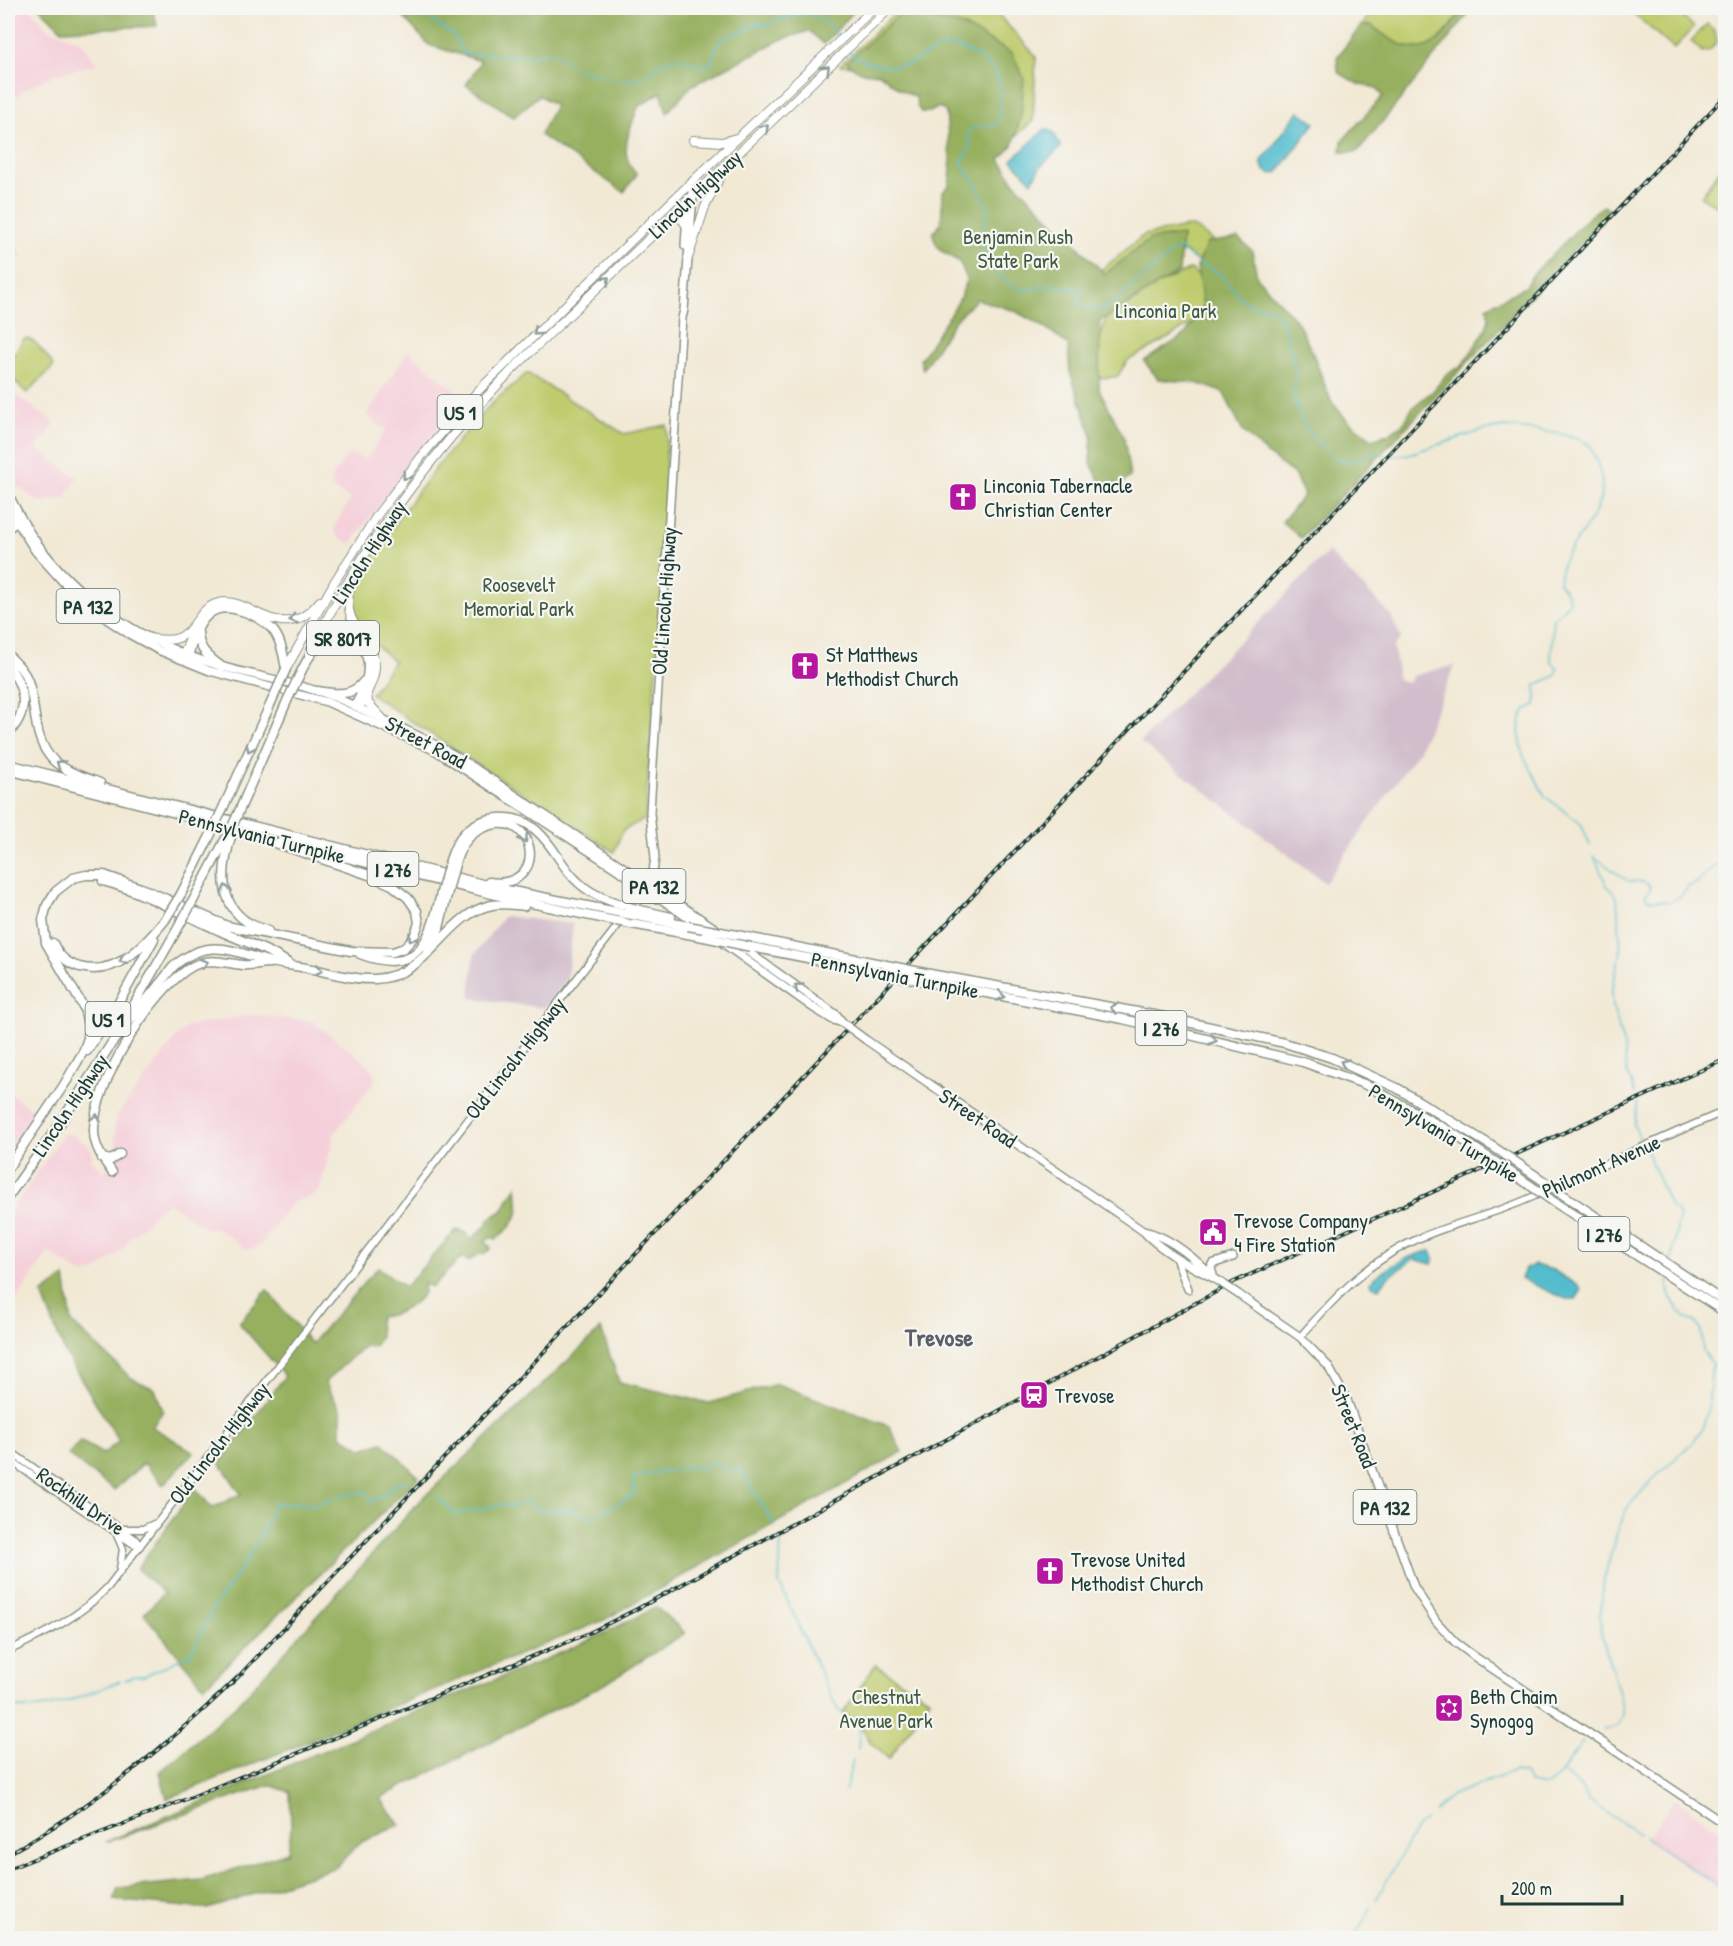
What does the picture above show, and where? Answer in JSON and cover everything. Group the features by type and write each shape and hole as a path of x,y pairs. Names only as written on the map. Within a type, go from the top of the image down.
{"highway":[{"name":"Lincoln Highway","path":"8,1168 112,1012 181,894 286,669 335,581 397,488 477,392 690,183 874,8"},
{"name":"Lincoln Highway","path":"8,1197 59,1125 111,1044 178,928 239,813 287,701 324,623 368,548 406,495 473,411 526,356 890,8"},
{"path":"693,140 722,142 740,135"},
{"path":"688,258 709,197 727,165"},
{"path":"670,218 681,218 686,225"},
{"path":"8,528 14,520"},
{"path":"354,573 348,595 350,614 371,651 375,664 368,691 356,709"},
{"path":"185,657 197,626 207,608 214,604 227,602 241,605 273,621 296,621 317,605 335,581"},
{"path":"148,638 174,639 197,626 214,610 227,607 262,621 275,633 286,669"},
{"path":"197,626 203,651 222,667"},
{"name":"SR 8017","path":"305,662 323,643 332,639 344,638 353,641 363,650 367,658 368,672 362,684 351,692 339,694 318,691"},
{"path":"8,655 22,670 27,680 39,738 49,755 65,769 132,795"},
{"path":"8,665 21,687 23,701 19,720 8,734"},
{"path":"356,709 368,672"},
{"path":"368,691 368,703 382,718"},
{"name":"Pennsylvania Turnpike","path":"8,764 449,870 512,891 627,913 751,946 1123,1019 1303,1062 1364,1084 1451,1132 1554,1202 1656,1261"},
{"name":"Pennsylvania Turnpike","path":"8,770 229,829 560,910 627,913"},
{"path":"422,960 438,932 455,846 471,827 495,818 525,822 539,832 569,872 584,887 627,913 685,923 707,933"},
{"path":"500,824 511,825 520,831 528,843 530,854 528,865 521,875 512,881 498,883 449,870 466,840 484,827 500,824"},
{"path":"283,937 245,921 229,901 224,872 229,829 378,879 398,889 412,902 417,911 419,923 416,934 407,946 389,953 351,951"},
{"path":"65,1083 86,1044 88,1019 84,1008 46,943 43,920 50,898 66,882 86,875 105,875 146,890 227,926 351,951 386,962 414,954 423,945 429,936 445,890"},
{"path":"165,920 133,954 116,964 99,969 82,968 66,960 54,946 48,928 52,907 64,891 81,881 103,881 273,952 292,965"},
{"path":"111,1044 178,962 203,949 235,950 273,962 374,979 400,973 422,960 462,921 481,908 503,904 560,910"},
{"name":"Pennsylvania Turnpike","path":"707,933 737,935 930,974 1159,1016 1285,1044 1332,1058 1397,1088 1492,1146 1686,1282 1725,1313"},
{"path":"112,1172 97,1147 94,1131 101,1098 112,1070 139,1022 157,999 182,974 200,963 217,960 243,965 273,962"},
{"path":"102,1158 111,1160 120,1154"},
{"name":"Pennsylvania Turnpike","path":"1686,1282 1725,1303"}],"main road":[{"name":"Old Lincoln Highway","path":"8,1651 81,1612 94,1601 119,1572 612,934 646,885 654,869 650,813 682,318 688,258 690,183"},
{"name":"Old Lincoln Highway","path":"682,318 680,310 686,225 691,198"},
{"name":"Street Road","path":"8,493 14,520 74,585 130,628 185,657 234,678 288,690 382,718 453,754 631,871 666,902 812,1007 832,1020 843,1023"},
{"name":"Street Road","path":"8,508 45,564 84,602 129,634 158,650 318,691 436,751 788,979 837,1015 843,1023 866,1040 1143,1231 1151,1240 1217,1280 1300,1337 1321,1357 1341,1388 1409,1576 1420,1599 1436,1622 1455,1642 1475,1657 1725,1825"},
{"path":"631,871 640,873 648,870 653,866 655,859"},
{"path":"627,913 639,899 648,897 666,902"},
{"name":"Philmont Avenue","path":"1300,1337 1341,1291 1376,1263 1411,1242 1526,1200 1725,1111"},
{"name":"Street Road","path":"1143,1231 1156,1233 1197,1261 1217,1280"},
{"path":"1172,1254 1180,1265 1188,1289"},
{"path":"1217,1280 1211,1265 1233,1257"},
{"name":"Rockhill Drive","path":"8,1450 132,1543 140,1546"},
{"name":"Rockhill Drive","path":"8,1459 116,1529"},
{"path":"119,1572 123,1549 116,1529 143,1529 159,1521"}],"shaded area":[{"path":"8,8 30,8 47,28 81,41 96,63 95,65 54,75 26,89 8,102"},
{"path":"8,239 23,256 8,269"},
{"path":"408,351 460,394 460,400 407,467 351,544 337,536 334,531 350,499 333,489 330,481 345,457 351,453 366,459 386,430 366,415"},
{"path":"10,391 55,423 37,449 78,478 65,498 39,502 11,482 8,474 8,392"},
{"path":"1328,552 1390,614 1401,638 1393,647 1399,680 1410,683 1412,676 1455,665 1419,750 1325,883 1140,742"},
{"path":"504,916 573,924 567,979 544,1008 470,998 474,955"},
{"path":"250,1015 312,1021 367,1063 374,1073 375,1081 334,1134 320,1190 309,1198 294,1201 259,1246 252,1249 245,1249 219,1229 205,1228 169,1203 132,1236 119,1253 93,1273 82,1274 48,1253 8,1312 8,1215 64,1133 73,1135 89,1146 93,1154 91,1159 104,1172 116,1153 117,1115 179,1034 188,1026"},
{"path":"8,1092 34,1111 8,1152"},
{"path":"1675,1799 1725,1833 1725,1893 1646,1839"}],"green space":[{"path":"40,8 153,8 157,26 62,30"},
{"path":"395,8 686,8 723,11 728,8 857,8 824,44 809,31 780,40 691,86 667,113 661,92 638,107 626,150 627,158 637,174 624,192 540,135 555,105 539,95 514,117 466,85 481,61 429,45"},
{"name":"Benjamin Rush State Park","path":"900,8 992,8 1036,56 1033,121 987,163 1091,278 1144,235 1192,226 1218,244 1247,270 1230,289 1184,251 1149,276 1120,306 1098,311 1083,309 1071,292 1060,286 1034,293 1013,287 988,267 981,241 989,215 977,181 965,175 970,156 967,149 977,137 994,135 1001,115 1002,89 976,54 947,46 916,65 888,68 840,65"},
{"path":"1375,8 1463,8 1443,36 1433,44 1423,48 1412,48 1386,37 1371,25 1361,26"},
{"path":"1463,8 1473,8 1357,152 1341,152 1342,141 1383,96 1377,88 1358,84 1338,72 1337,57 1361,26 1371,25 1386,37 1400,44 1412,48 1423,48 1443,36"},
{"path":"1627,8 1672,8 1694,27 1674,49"},
{"path":"901,13 961,25 1012,53 1024,78 1021,116 1013,145 1000,159 1014,182 1105,274 1150,239 1182,235 1179,272 1100,321 1099,389 1124,438 1130,477 1119,485 1100,482 1090,461 1092,436 1070,372 1068,345 1046,328 1015,311 977,299 955,320 923,369 920,360 958,302 967,281 959,262 936,245 933,233 941,223 943,192 949,185 951,171 946,112 939,107 930,112 921,112 917,106 916,97 899,89 879,73 862,72 847,62"},
{"path":"1707,24 1715,31 1717,42 1710,50 1702,52 1691,41"},
{"path":"1721,168 1725,172 1725,212 1701,196"},
{"path":"1604,206 1609,210 1602,221 1301,538 1282,522 1304,495 1294,474 1268,455 1243,431 1223,392 1196,383 1158,379 1144,361 1185,335 1203,306 1197,267 1207,243 1238,238 1252,251 1257,277 1298,323 1331,401 1346,419 1372,439 1388,434 1404,423 1413,407 1433,391 1447,374 1462,366 1485,331 1489,319 1487,307 1525,287 1534,273 1592,214"},
{"name":"Linconia Park","path":"1191,269 1197,275 1214,278 1223,290 1199,319 1127,361 1117,377 1097,378 1099,344 1106,318 1119,312 1157,285"},
{"path":"26,338 36,343 53,367 27,393 13,379 8,368 13,356"},
{"name":"Roosevelt Memorial Park","path":"527,373 624,434 667,425 663,573 645,819 623,830 614,852 371,694 394,661 362,627 353,602 355,587 369,561 419,489 488,408"},
{"path":"517,1186 519,1212 510,1227 496,1239 492,1237 485,1241 491,1248 484,1255 481,1253 468,1261 462,1257 432,1287 423,1284 424,1293 409,1307 392,1315 379,1317 380,1338 373,1347 364,1346 325,1382 341,1411 341,1436 363,1449 382,1442 419,1477 204,1687 144,1614 164,1593 137,1569 195,1488 212,1508 241,1494 220,1463 285,1376 239,1323 267,1290 311,1344 378,1267 405,1287 456,1230 467,1233 470,1240 488,1224 489,1219 502,1211"},
{"path":"65,1277 72,1323 131,1378 155,1389 163,1411 152,1427 194,1452 163,1485 144,1463 114,1490 68,1455 80,1441 103,1454 119,1441 64,1351 42,1294"},
{"path":"601,1329 619,1382 709,1403 777,1384 889,1426 902,1452 604,1620 167,1799 160,1772 239,1703 418,1503"},
{"path":"656,1607 685,1633 605,1684 380,1798 400,1825 359,1843 336,1867 208,1909 113,1900 118,1888 202,1880 288,1852 291,1828 290,1792 269,1785 106,1842 542,1661 599,1636"},
{"name":"Chestnut Avenue Park","path":"875,1665 930,1699 889,1759 871,1743 862,1728 843,1713"}],"water":[{"path":"1299,111 1315,123 1278,172 1271,174 1264,170 1261,162"},
{"path":"1045,129 1053,132 1061,147 1040,167 1032,182 1012,160"},
{"path":"1431,1251 1434,1259 1432,1264 1414,1259 1388,1277 1379,1288 1371,1285 1370,1282 1390,1267 1407,1258"},
{"path":"1534,1265 1553,1270 1580,1287 1581,1291 1576,1299 1566,1299 1521,1279 1525,1269"}],"waterway":[{"path":"420,8 435,23 454,35 463,53 528,56 555,53 574,67 621,80 643,77 664,61 676,58 707,66 711,64 716,48 722,39 758,23 764,26 795,15 813,16 822,20 838,37"},
{"path":"848,51 854,56 877,65 902,66 945,46 963,49 990,66 1000,85 998,119 996,125 972,128 968,132 970,149 962,161 989,210 980,236 984,253 995,270 1010,284 1025,290 1045,286 1080,290 1082,297 1078,303 1086,308 1099,309 1111,305 1172,252 1180,249 1200,264 1219,273 1242,299 1251,305 1272,309 1281,318 1297,374 1293,388 1297,409 1310,434 1331,456 1349,462 1372,453 1388,456 1409,454 1484,430 1504,427 1572,436 1590,445 1601,476 1601,497 1588,525 1569,551 1561,568 1559,582 1568,595 1569,603 1553,619 1551,660 1558,670 1555,676 1536,685 1536,705 1526,709 1521,718 1519,731 1523,755 1545,796 1581,824 1590,845"},
{"path":"1594,856 1607,886 1617,899 1621,951 1612,990 1613,1007 1624,1046 1626,1069 1635,1094"},
{"path":"1596,858 1628,881 1644,882 1650,886 1646,898 1671,902 1683,894 1688,887 1698,882 1713,867 1726,862"},
{"path":"1638,1102 1634,1125 1642,1144"},
{"path":"1646,1150 1670,1206 1678,1213 1671,1263"},
{"path":"1603,1729 1618,1726 1623,1715 1620,1696 1601,1634 1600,1617 1604,1578 1617,1533 1627,1508 1651,1481 1693,1442 1702,1429 1708,1411 1712,1364 1703,1350 1701,1330 1695,1322 1687,1319 1679,1311 1670,1296 1669,1279"},
{"path":"436,1495 455,1514 500,1505 516,1506 526,1499 535,1509 573,1511 593,1517 635,1494 633,1477 687,1467 705,1468 712,1460 727,1471 741,1470 775,1526"},
{"path":"125,1680 135,1676 144,1676 191,1654 213,1609 244,1564 265,1527 274,1503 286,1505 298,1502 313,1506 338,1497 366,1491 371,1501 376,1500 397,1484 409,1480"},
{"path":"781,1538 779,1583 837,1709 860,1728 858,1749"},
{"path":"8,1705 21,1708 49,1706 120,1681"},
{"path":"1435,1812 1452,1795 1515,1771 1524,1774 1529,1783 1547,1786 1555,1780 1583,1741"},
{"path":"845,1791 853,1760"},
{"path":"1561,1772 1581,1787 1588,1800 1639,1834"},
{"path":"1376,1900 1417,1827 1426,1819"},
{"path":"1645,1837 1726,1891"},
{"path":"1354,1938 1371,1908"}],"railway":[{"path":"8,1854 70,1816 129,1773 184,1727 238,1677 1726,95"},
{"path":"8,1869 172,1805 589,1633 637,1609 1234,1282 1726,1059"}],"place":[{"name":"Linconia Tabernacle Christian Center","path":"963,497"},
{"name":"St Matthews Methodist Church","path":"805,666"},
{"name":"Trevose Company 4 Fire Station","path":"1213,1232"},
{"name":"Trevose","path":"1034,1395"},
{"name":"Trevose United Methodist Church","path":"1050,1571"},
{"name":"Beth Chaim Synogog","path":"1449,1708"}],"district":[{"name":"Trevose","path":"939,1337"}]}
